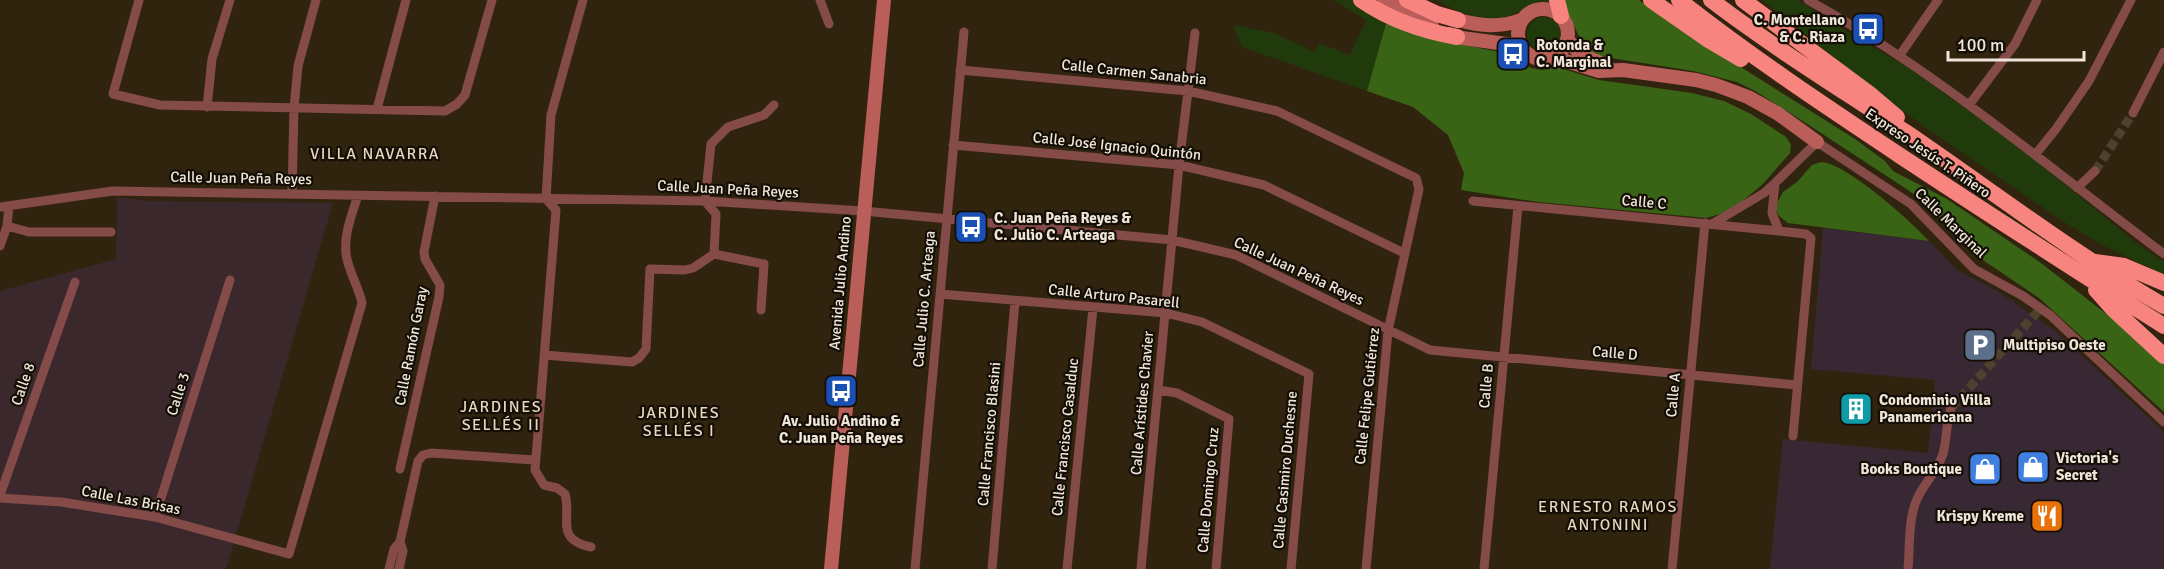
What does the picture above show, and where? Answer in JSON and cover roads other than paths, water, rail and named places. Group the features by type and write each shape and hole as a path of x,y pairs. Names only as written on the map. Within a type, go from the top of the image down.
{"highway":[{"path":"1361,0 1413,26 1457,38"},
{"path":"1407,0 1437,14 1458,20"},
{"path":"1426,0 1458,20"},
{"path":"1651,0 1707,39 1798,88"},
{"name":"Expreso Jesús T. Piñero","path":"1679,0 1798,88 2086,268 2164,306"},
{"name":"Expreso Jesús T. Piñero","path":"1711,0 1747,28 1949,163 2164,326"},
{"path":"1745,1 1871,95 1949,163"},
{"path":"2086,268 2124,266 2164,283"},
{"path":"2086,268 2112,308 2164,356"}],"street":[{"path":"140,0 113,94 160,105 445,111 457,104 465,95 492,0"},
{"path":"207,107 212,59 230,0"},
{"path":"292,194 294,108 298,66 316,0"},
{"path":"377,109 406,0"},
{"path":"583,0 551,115 546,199 556,210 535,470 541,482 565,494 566,527 570,537 578,543 591,547"},
{"path":"820,0 829,24"},
{"name":"Avenida Julio Andino","path":"831,569 884,0"},
{"path":"1384,0 1395,8 1457,38 1521,46"},
{"path":"1808,0 1900,55 2164,254"},
{"path":"1813,0 1822,8"},
{"path":"1900,55 1938,0"},
{"path":"1969,105 2015,44 2037,0"},
{"path":"2035,155 2089,81 2131,0"},
{"path":"1458,20 1503,26 1521,20 1530,12 1539,9 1559,8 1567,27 1567,39 1562,50 1553,57 1537,58 1528,53 1521,46 1518,30 1521,20"},
{"name":"Calle Julio C. Arteaga","path":"915,569 964,32"},
{"name":"Calle Arístides Chavier","path":"1141,569 1179,165 1195,33"},
{"name":"Calle Marginal","path":"1567,39 1588,59 1623,70 1716,85 1748,97 1777,113 1911,204 1974,269 2023,296 2050,315 2164,422"},
{"path":"2133,113 2164,52"},
{"name":"Calle Marginal","path":"1553,57 1599,71 1623,70"},
{"name":"Calle Carmen Sanabria","path":"960,70 1188,91 1277,111 1416,178 1418,194"},
{"path":"714,254 716,214 705,201 711,144 728,128 764,114 774,105"},
{"path":"1708,224 1764,193 1817,142"},
{"name":"Calle José Ignacio Quintón","path":"953,145 1179,165 1264,185 1404,253"},
{"path":"2076,188 2095,171"},
{"path":"1775,183 1772,213 1779,231"},
{"name":"Calle Juan Peña Reyes","path":"5,207 113,191 705,201 863,212 1172,240 1236,255 1430,350"},
{"name":"Calle Felipe Gutiérrez","path":"1366,569 1388,331 1418,194"},
{"name":"Calle Las Brisas","path":"0,497 61,502 155,517 289,554 362,303 360,290 347,262 344,247 358,195"},
{"name":"Calle Ramón Garay","path":"400,469 439,297 440,285 425,259 424,252 435,196"},
{"name":"Calle C","path":"1473,201 1806,234 1811,238 1797,385"},
{"name":"Calle B","path":"1484,569 1518,206"},
{"path":"0,246 7,226 5,207"},
{"name":"Calle A","path":"1672,569 1690,375 1708,224"},
{"path":"7,226 29,232 111,232"},
{"path":"544,355 632,362 639,358 646,350 650,269 685,270 693,268 714,254 764,264 761,310"},
{"name":"Calle 3","path":"155,517 230,280"},
{"name":"Calle 8","path":"0,497 75,282"},
{"name":"Calle Arturo Pasarell","path":"940,294 1166,313 1202,322 1309,374"},
{"name":"Calle Francisco Blasini","path":"992,569 1015,302"},
{"name":"Calle Francisco Casalduc","path":"1067,569 1092,308"},
{"name":"Calle D","path":"1430,350 1797,385"},
{"name":"Calle Casimiro Duchesne","path":"1291,569 1309,374"},
{"path":"1793,436 1797,385"},
{"name":"Calle Domingo Cruz","path":"1158,390 1177,393 1229,418 1216,569"},
{"path":"1908,569 1916,501 1938,466 1943,452 1951,408"},
{"path":"399,569 403,551 400,542 418,461 423,455 431,453 535,460"},
{"path":"389,569 393,549 400,542"}],"tunnel":[{"path":"2095,171 2133,113"},
{"path":"1951,408 2041,308"}],"place":[{"name":"C. Montellano & C. Riaza","path":"1868,29"},
{"name":"Rotonda & C. Marginal","path":"1513,54"},
{"name":"C. Juan Peña Reyes & C. Julio C. Arteaga","path":"971,227"},
{"name":"Multipiso Oeste","path":"1980,345"},
{"name":"Av. Julio Andino & C. Juan Peña Reyes","path":"841,391"},
{"name":"Condominio Villa Panamericana","path":"1856,409"},
{"name":"Victoria's Secret","path":"2033,467"},
{"name":"Books Boutique","path":"1985,469"},
{"name":"Krispy Kreme","path":"2047,516"}],"district":[{"name":"VILLA NAVARRA","path":"375,154"},
{"name":"JARDINES SELLÉS II","path":"501,416"},
{"name":"JARDINES SELLÉS I","path":"679,422"},
{"name":"ERNESTO RAMOS ANTONINI","path":"1608,516"}]}
